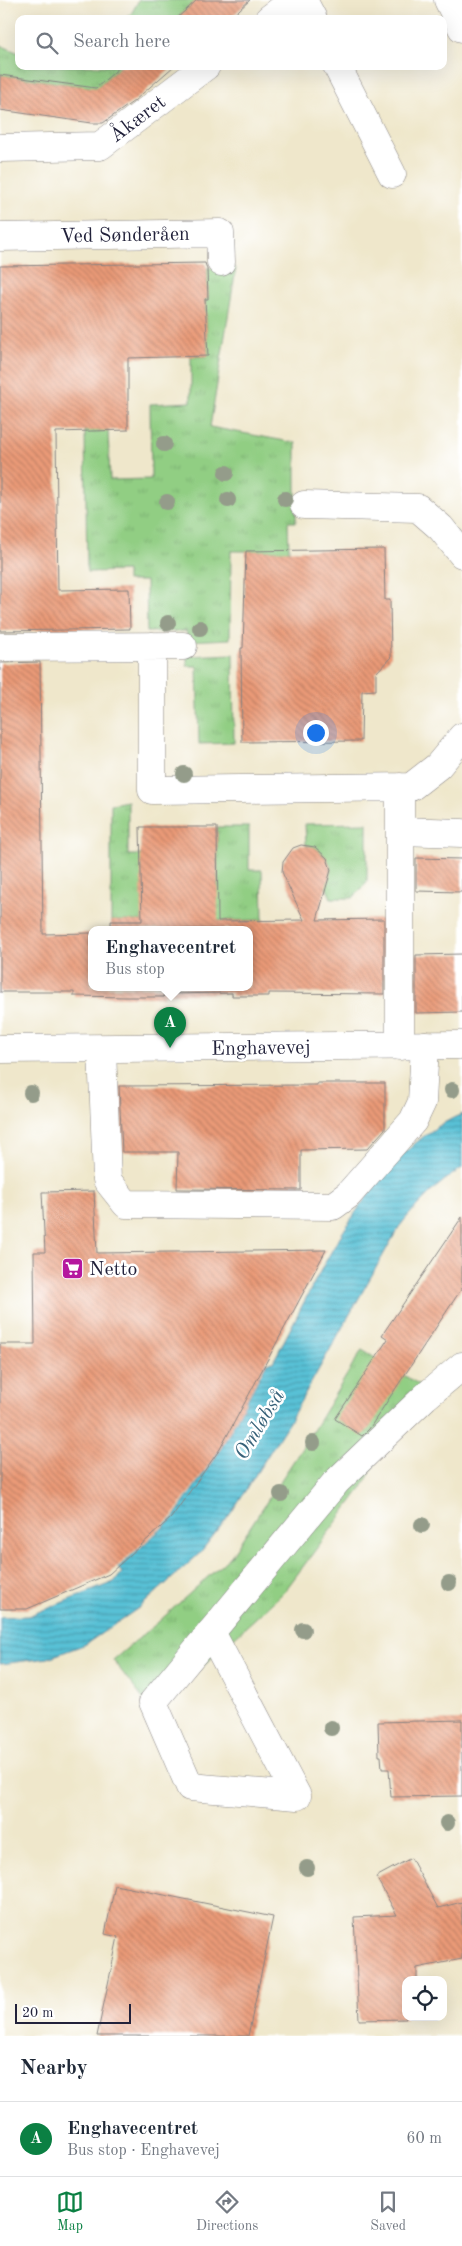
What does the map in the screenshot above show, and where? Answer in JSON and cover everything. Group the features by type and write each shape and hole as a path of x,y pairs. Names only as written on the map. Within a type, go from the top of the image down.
{"main road":[{"path":"274,15 294,0"},
{"path":"303,0 311,15"},
{"path":"448,0 462,28"},
{"name":"Åkæret","path":"0,148 100,146 201,70"},
{"path":"339,70 392,174"},
{"name":"Ved Sønderåen","path":"0,237 220,233 221,262"},
{"path":"304,505 418,508 441,528 462,554"},
{"path":"152,646 152,790 411,788 438,766 462,737"},
{"path":"0,647 183,646"},
{"path":"102,1048 107,1180 126,1204 333,1206 348,1195 413,1121 422,1102 412,1046 400,831 400,787"},
{"path":"400,831 462,833"},
{"name":"Enghavevej","path":"0,1049 462,1045"},
{"path":"211,1632 297,1796 190,1786 153,1702 211,1632 336,1482 424,1397 462,1366"}],"green space":[{"path":"139,0 197,0 180,15 130,15"},
{"path":"0,45 15,51 15,70 116,70 96,88 0,75"},
{"path":"207,268 236,268 210,427 296,443 296,522 288,522 289,551 231,551 230,639 188,641 186,631 147,632 146,581 127,581 127,571 87,572 85,431 108,430 110,480 151,479 150,404 191,402 191,357 208,356 205,299 208,299"},
{"path":"233,654 234,743 199,744 197,666 187,666 187,656"},
{"path":"128,801 128,855 141,855 155,921 111,921 111,804"},
{"path":"367,823 367,882 353,898 331,898 325,884 331,872 328,860 318,850 306,845 305,824"},
{"path":"217,827 249,827 249,870 262,870 263,920 201,921 218,888"},
{"path":"362,1350 420,1385 361,1489 284,1592 153,1712 113,1660 231,1556 306,1442"}],"water":[{"name":"Omløbså","path":"462,1114 462,1168 428,1195 399,1227 289,1422 231,1513 199,1554 140,1607 86,1644 48,1658 0,1664 0,1617 28,1616 114,1582 122,1573 118,1568 173,1518 221,1449 267,1363 273,1362 328,1257 374,1187 400,1157 429,1132"}],"building":[{"path":"197,0 250,0 233,15 180,15"},
{"path":"116,70 169,70 134,101 103,123 0,110 0,75 96,88"},
{"path":"205,263 208,299 205,299 208,356 128,358 128,430 56,432 58,590 129,589 130,629 0,631 0,266"},
{"path":"384,549 385,600 390,600 391,657 376,673 376,690 362,691 361,741 242,742 241,648 243,648 246,551"},
{"path":"40,662 43,934 88,933 88,991 253,991 253,926 111,926 111,921 142,921 140,827 217,827 218,921 304,920 282,872 283,862 293,848 301,845 315,847 327,858 331,870 317,920 384,919 384,994 269,993 269,996 232,996 232,993 163,994 164,997 126,997 74,996 74,992 0,992 0,663"},
{"path":"416,858 462,859 462,892 416,891"},
{"path":"462,954 462,1012 416,1013 416,955"},
{"path":"317,1083 385,1083 385,1129 367,1149 301,1150 301,1190 177,1189 178,1152 122,1152 119,1086 317,1085"},
{"path":"94,1191 97,1253 326,1250 220,1449 171,1518 109,1574 27,1609 0,1609 0,1344 35,1344 34,1252 45,1252 42,1192"},
{"path":"462,1217 462,1288 369,1429 362,1436 335,1419 388,1339 382,1335"},
{"path":"462,1720 462,1796 391,1797 389,1769 382,1769 381,1756 379,1756 378,1722"},
{"path":"411,1858 438,1908 462,1902 462,1959 417,1968 417,1976 402,1976 402,2019 359,2020 354,1917 397,1915 376,1877"},
{"path":"115,1885 273,1917 248,2036 97,2036 118,1937 105,1934"}],"place":[{"name":"Enghavecentret","path":"170,1048"},
{"name":"Netto","path":"73,1268"}]}
